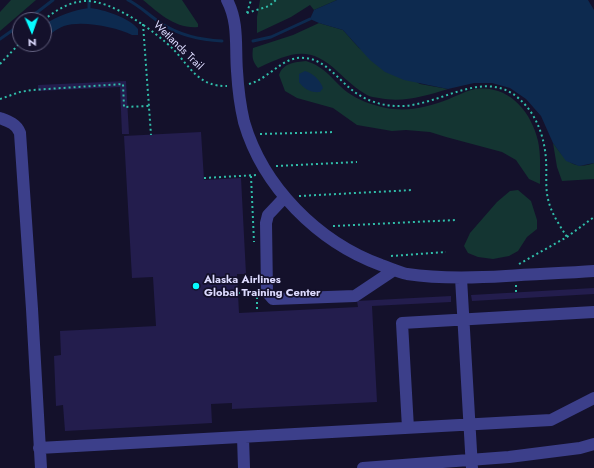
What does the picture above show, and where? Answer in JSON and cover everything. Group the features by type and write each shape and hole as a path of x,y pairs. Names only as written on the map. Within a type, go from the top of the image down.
{"street":[{"path":"227,0 233,14 235,24 240,100 249,134 258,157 285,197 306,219 329,238 373,262 405,274 461,278 594,271"},
{"path":"0,118 12,123 19,129 20,133 41,468"},
{"path":"285,197 268,215 266,223 267,292 273,299 355,296 394,270"},
{"path":"461,278 471,464"},
{"path":"408,428 402,322 594,312"},
{"path":"40,448 551,420 594,398"},
{"path":"243,437 244,468"},
{"path":"363,468 471,464 580,448 594,444"}],"path":[{"path":"251,0 247,13 269,6 276,0"},
{"name":"Wetlands Trail","path":"52,14 61,7 85,1 106,4 127,13 168,44 195,76 201,80 218,86 245,85 261,79 284,62 304,57 316,60 362,97 370,101 391,106 419,104 465,89 481,86 504,90 518,98 527,107 534,116 540,130 546,152 548,199 550,208 567,237"},
{"path":"143,24 151,134"},
{"path":"0,64 12,51"},
{"path":"0,100 20,92 32,90 123,84 124,107 149,106"},
{"path":"249,134 335,132"},
{"path":"274,166 357,162"},
{"path":"204,178 259,175"},
{"path":"285,197 413,190"},
{"path":"515,266 567,237 594,217"},
{"path":"316,227 456,220"},
{"path":"386,257 446,252"},
{"path":"516,282 516,294"},
{"path":"238,294 267,292"}],"green space":[{"path":"11,0 36,0 22,12 12,12 12,21 0,31 0,12"},
{"path":"143,0 182,0 198,24 198,27 190,27 175,23 161,15"},
{"path":"260,0 337,0 314,10 310,5 291,17 257,33 257,17"},
{"path":"319,23 343,30 359,48 420,84 448,89 414,98 397,100 371,97 355,87 328,63 309,54 290,55 258,68 253,58 253,48 293,35"},
{"path":"306,61 324,70 351,95 365,102 386,108 410,109 426,106 441,102 471,90 495,90 506,94 523,109 535,130 540,152 540,184 529,179 516,160 502,152 430,132 406,130 392,131 357,125 333,108 297,98 285,91 279,75 286,66"},
{"path":"553,143 561,154 570,162 580,166 594,163 594,179 562,181 557,167"},
{"path":"518,190 531,201 537,220 537,229 527,237 518,251 509,256 493,259 478,257 468,253 464,246 470,233 497,202 510,191"}],"water":[{"path":"337,0 588,0 594,10 594,163 579,166 566,161 553,143 541,116 526,99 510,88 492,83 474,83 448,89 404,80 385,72 370,60 343,30 310,19 314,10"},
{"path":"89,8 109,12 129,21 138,29 138,35 132,35 117,29 89,24 71,24 61,27 52,33 52,20 77,10"},
{"path":"305,71 316,77 320,82 323,88 320,92 308,90 299,82 299,74"}],"building":[{"path":"126,81 129,134 122,134 120,87 38,91 38,85"},
{"name":"Alaska Airlines Global Training Center","path":"201,132 204,180 241,178 246,274 237,274 239,313 358,307 357,301 451,296 451,302 372,306 377,402 232,409 232,403 211,404 212,423 65,431 63,405 56,406 54,356 61,355 60,331 156,326 153,277 132,278 124,136"},
{"path":"594,288 594,294 472,301 471,295"}],"waterway":[{"path":"37,12 53,0"},
{"path":"89,0 89,8"},
{"path":"128,0 176,32 206,40 222,41"},
{"path":"253,41 271,37 310,19"},
{"path":"0,39 12,31"}],"place":[{"name":"Alaska Airlines Global Training Center","path":"196,286"}]}
